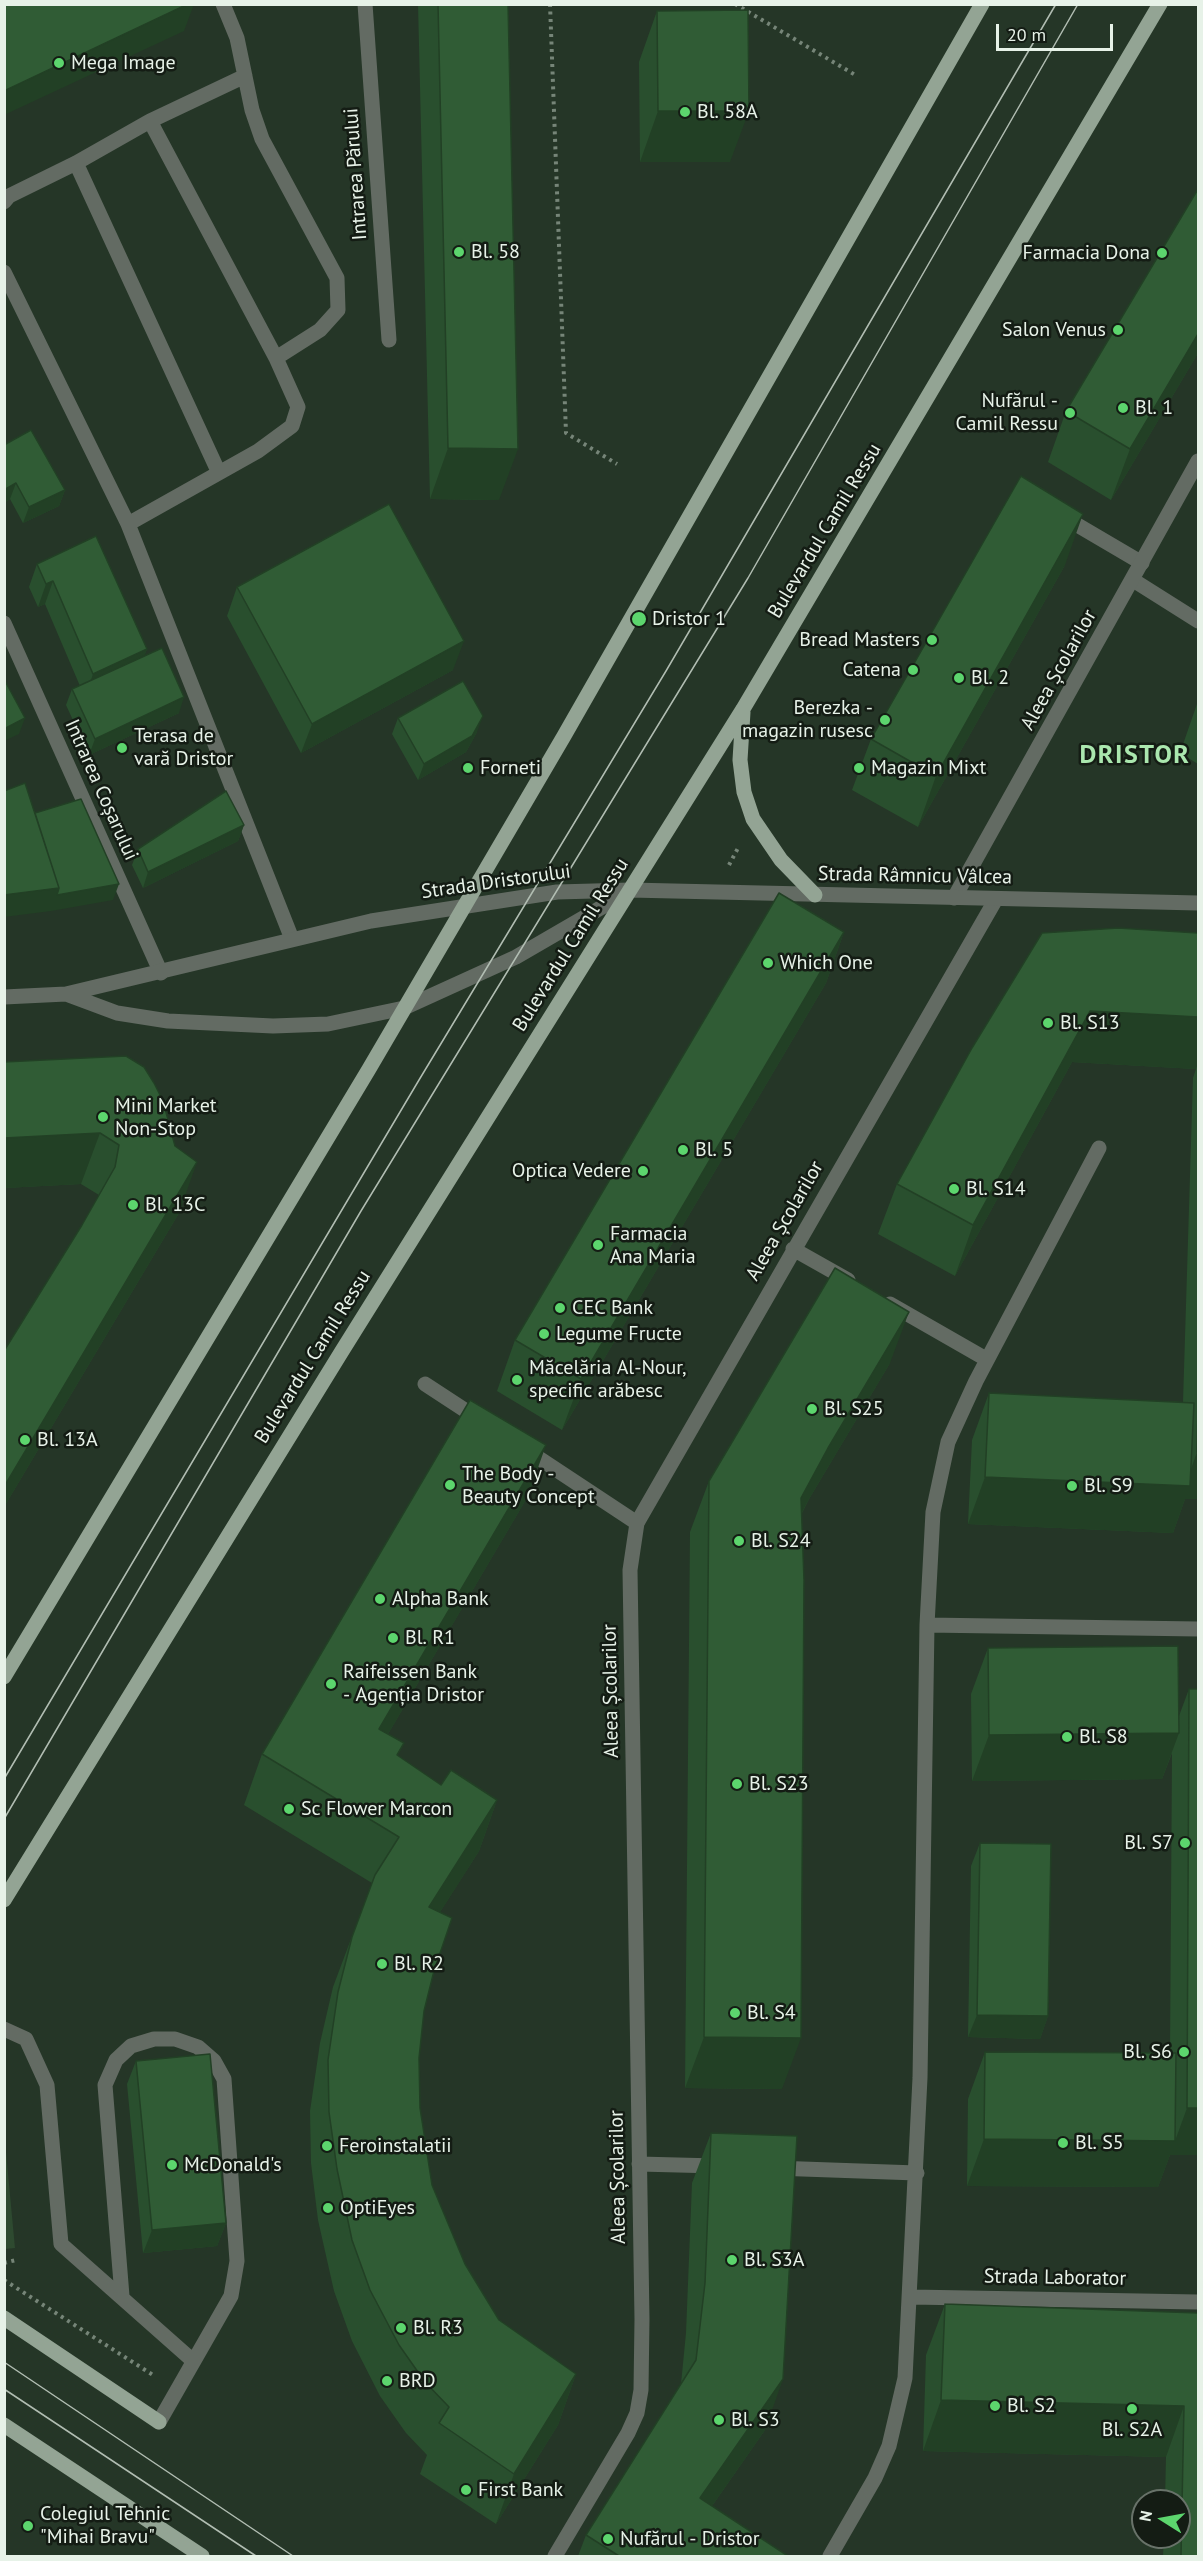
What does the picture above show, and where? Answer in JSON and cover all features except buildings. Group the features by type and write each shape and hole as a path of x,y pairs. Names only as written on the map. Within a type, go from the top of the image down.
{"main road":[{"path":"4,1677 464,906 982,4"},
{"name":"Bulevardul Camil Ressu","path":"4,1900 166,1634 743,709 1160,4"},
{"path":"743,709 740,760 744,792 753,819 781,860 815,895"},
{"path":"4,2318 159,2422"},
{"path":"4,2424 202,2556"}],"street":[{"path":"223,4 237,38 252,110 262,139 337,278 338,310 320,330 276,358"},
{"name":"Intrarea Părului","path":"365,4 389,340"},
{"path":"4,202 9,196 76,163 150,121 245,76"},
{"path":"128,524 258,451 292,426 298,407 276,358 150,121"},
{"path":"76,163 219,473"},
{"path":"4,272 128,524 292,939"},
{"name":"Aleea Școlarilor","path":"954,898 1198,461"},
{"path":"1053,511 1142,563"},
{"path":"1133,580 1198,621"},
{"name":"Intrarea Coșarului","path":"4,623 161,973"},
{"name":"Strada Dristorului","path":"4,997 66,994 371,921 557,892 630,890"},
{"name":"Strada Dristorului","path":"66,994 117,1012 168,1021 273,1026 328,1024 404,1008 516,957 630,890"},
{"name":"Strada Râmnicu Vâlcea","path":"630,890 1198,903"},
{"name":"Aleea Școlarilor","path":"555,2556 628,2433 637,2413 641,2390 642,2319 630,1570 637,1523 996,899"},
{"path":"830,2556 875,2478 889,2446 905,2378 917,2174 927,1625 933,1512 948,1442 986,1359 1099,1148"},
{"path":"794,1249 986,1359"},
{"path":"425,1384 490,1426"},
{"path":"509,1438 637,1523"},
{"path":"927,1625 1198,1629"},
{"path":"4,2029 26,2039 47,2085 61,2244 192,2360"},
{"path":"122,2296 105,2085 116,2060 131,2046 154,2040 175,2039 198,2047 214,2061 224,2079 237,2252 231,2296 192,2360 159,2422"},
{"path":"639,2164 732,2167"},
{"path":"755,2168 917,2174"},
{"name":"Strada Laborator","path":"910,2297 1198,2302"}],"path":[{"path":"550,4 566,433 616,464"},
{"path":"735,4 857,76"},
{"path":"715,892 753,819"},
{"path":"4,2263 16,2259"},
{"path":"4,2280 176,2390"}],"green space":[{"path":"4,2131 15,2248 5,2249 4,2249"}],"tram line":[{"path":"4,1779 419,1080 666,671 1056,4"},
{"path":"4,1819 361,1211 748,578 1078,4"},
{"path":"4,2362 293,2556"},
{"path":"4,2389 256,2556"}],"place":[{"name":"Mega Image","path":"59,63"},
{"name":"Bl. 58A","path":"685,112"},
{"name":"Bl. 58","path":"459,252"},
{"name":"Farmacia Dona","path":"1162,253"},
{"name":"Salon Venus","path":"1118,330"},
{"name":"Bl. 1","path":"1123,408"},
{"name":"Nufărul - Camil Ressu","path":"1070,413"},
{"name":"Dristor 1","path":"639,619"},
{"name":"Bread Masters","path":"932,640"},
{"name":"Catena","path":"913,670"},
{"name":"Bl. 2","path":"959,678"},
{"name":"Berezka - magazin rusesc","path":"885,720"},
{"name":"Terasa de vară Dristor","path":"122,748"},
{"name":"Forneti","path":"468,768"},
{"name":"Magazin Mixt","path":"859,768"},
{"name":"Which One","path":"768,963"},
{"name":"Bl. S13","path":"1048,1023"},
{"name":"Mini Market Non-Stop","path":"103,1117"},
{"name":"Bl. 5","path":"683,1150"},
{"name":"Optica Vedere","path":"643,1171"},
{"name":"Bl. S14","path":"954,1189"},
{"name":"Bl. 13C","path":"133,1205"},
{"name":"Farmacia Ana Maria","path":"598,1245"},
{"name":"CEC Bank","path":"560,1308"},
{"name":"Legume Fructe","path":"544,1334"},
{"name":"Măcelăria Al-Nour, specific arăbesc","path":"517,1380"},
{"name":"Bl. S25","path":"812,1409"},
{"name":"Bl. 13A","path":"25,1440"},
{"name":"The Body - Beauty Concept","path":"450,1485"},
{"name":"Bl. S9","path":"1072,1486"},
{"name":"Bl. S24","path":"739,1541"},
{"name":"Alpha Bank","path":"380,1599"},
{"name":"Bl. R1","path":"393,1638"},
{"name":"Raifeissen Bank - Agenția Dristor","path":"331,1684"},
{"name":"Bl. S8","path":"1067,1737"},
{"name":"Bl. S23","path":"737,1784"},
{"name":"Sc Flower Marcon","path":"289,1809"},
{"name":"Bl. S7","path":"1185,1843"},
{"name":"Bl. R2","path":"382,1964"},
{"name":"Bl. S4","path":"735,2013"},
{"name":"Bl. S6","path":"1184,2052"},
{"name":"Bl. S5","path":"1063,2143"},
{"name":"Feroinstalatii","path":"327,2146"},
{"name":"McDonald's","path":"172,2165"},
{"name":"OptiEyes","path":"328,2208"},
{"name":"Bl. S3A","path":"732,2260"},
{"name":"Bl. R3","path":"401,2328"},
{"name":"BRD","path":"387,2381"},
{"name":"Bl. S2","path":"995,2406"},
{"name":"Bl. S2A","path":"1132,2409"},
{"name":"Bl. S3","path":"719,2420"},
{"name":"First Bank","path":"466,2490"},
{"name":"Colegiul Tehnic \"Mihai Bravu\"","path":"28,2526"},
{"name":"Nufărul - Dristor","path":"608,2539"}],"district":[{"name":"DRISTOR","path":"1135,756"}]}
